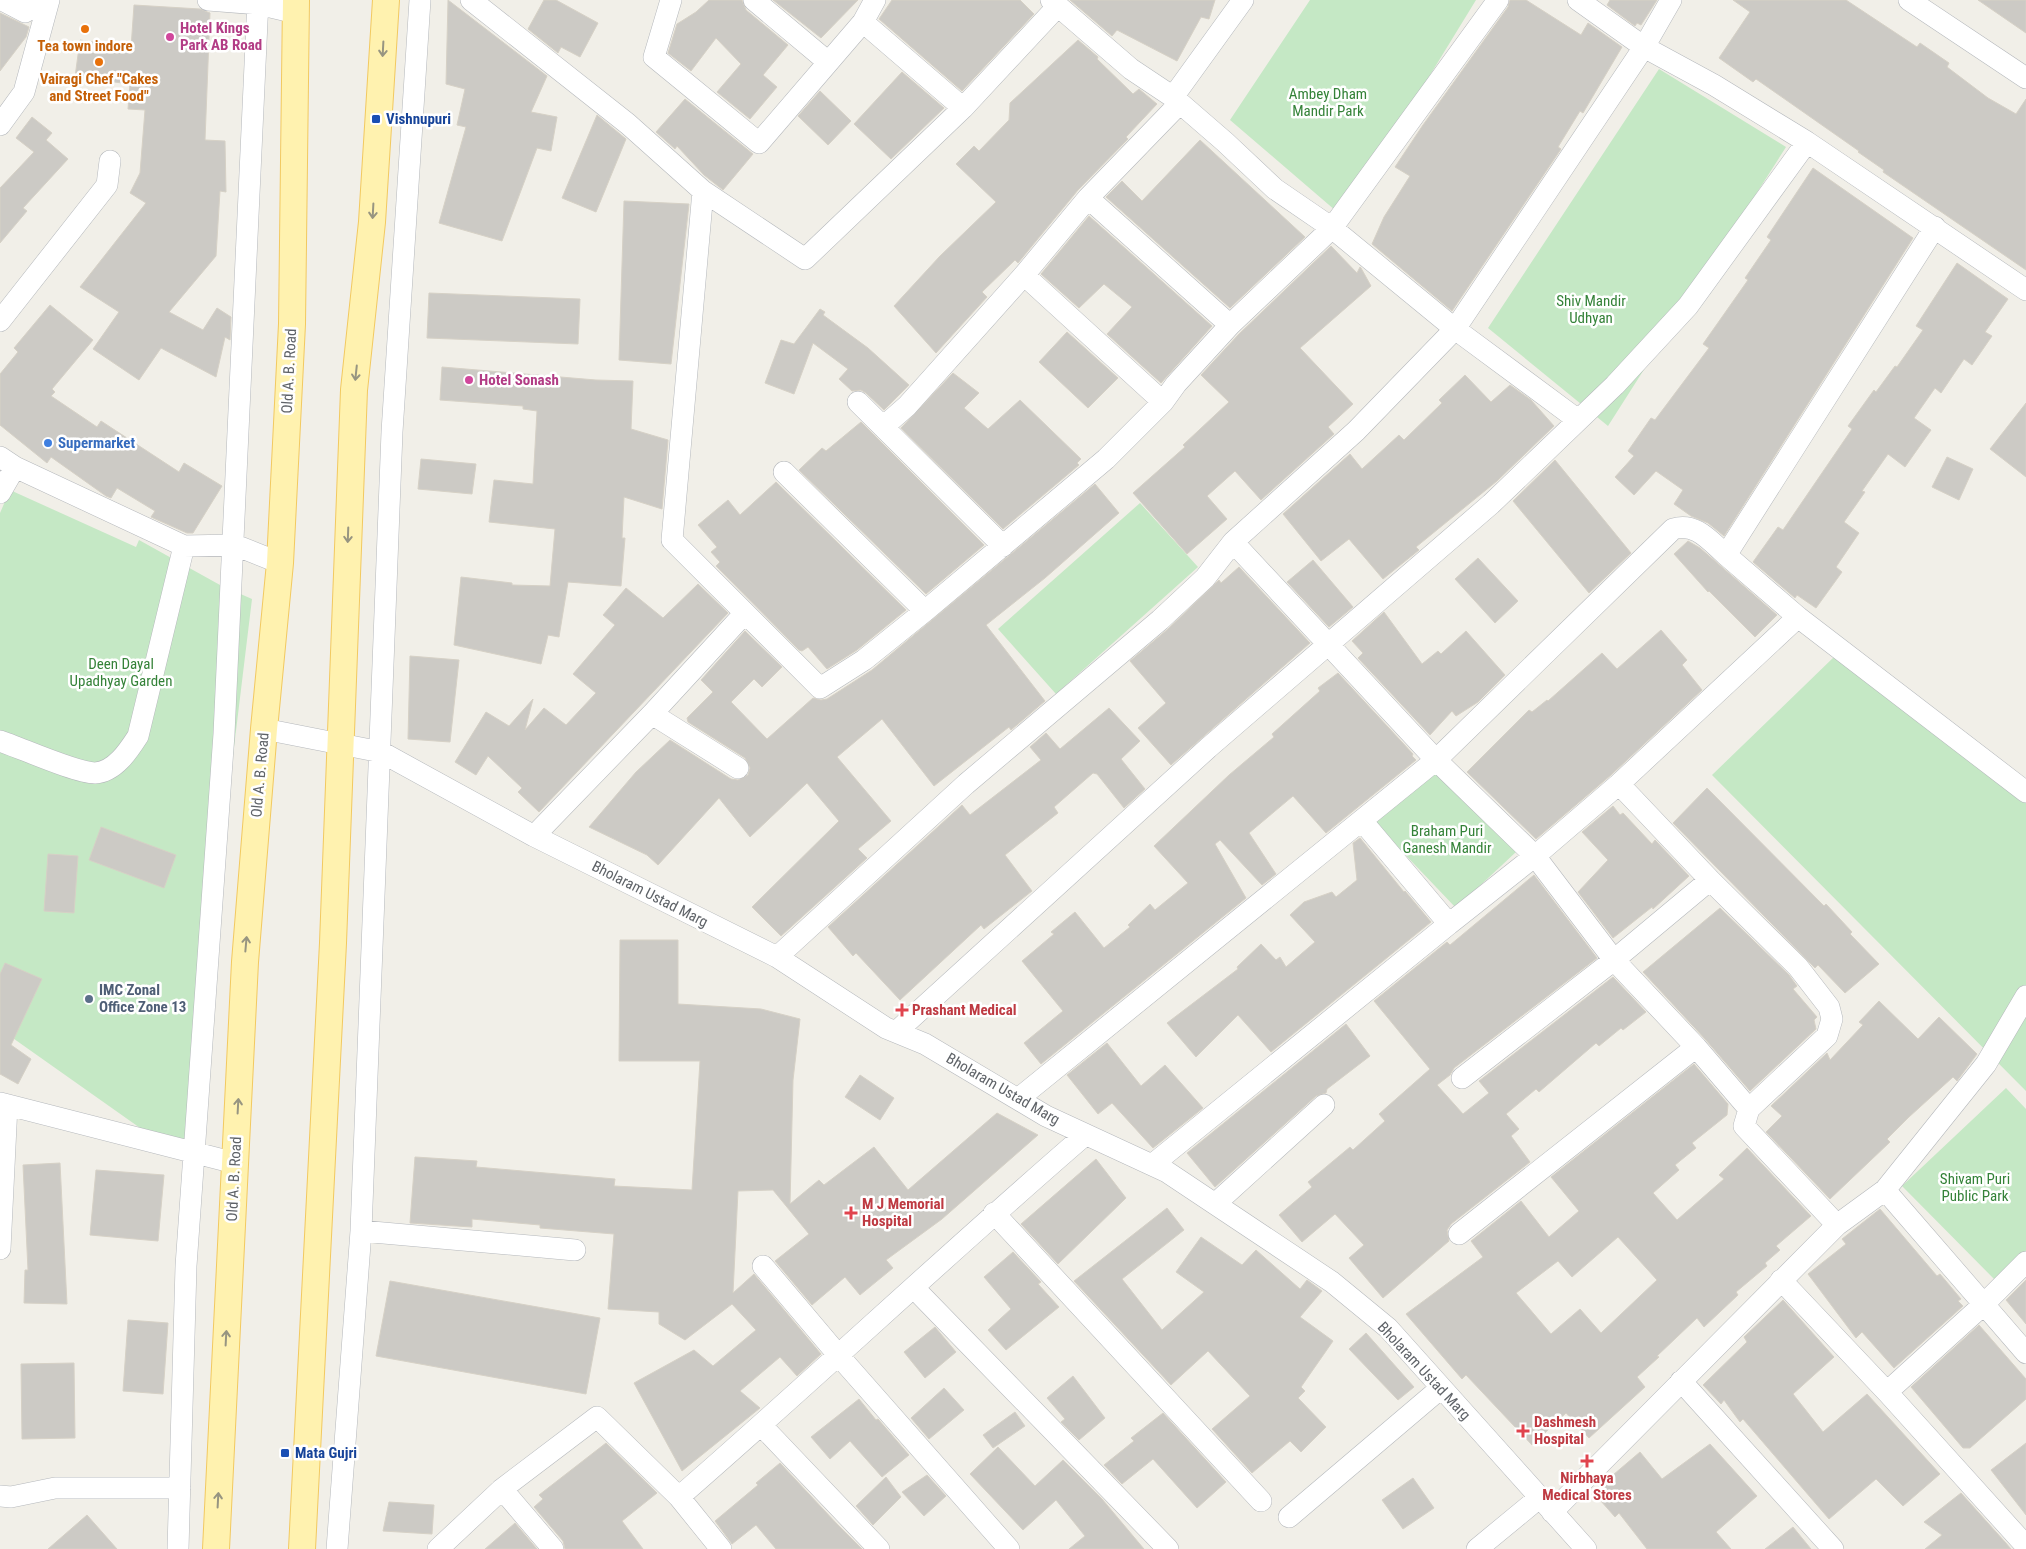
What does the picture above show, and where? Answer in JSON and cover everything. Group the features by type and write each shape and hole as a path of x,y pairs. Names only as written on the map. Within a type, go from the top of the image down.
{"main road":[{"path":"302,1549 320,1218 354,390 372,222 386,0"},
{"name":"Old A. B. Road","path":"216,1549 245,962 280,563 292,324 296,6"}],"street":[{"path":"2,0 25,12 45,0"},
{"path":"0,125 24,92 50,0"},
{"path":"208,0 296,6"},
{"path":"337,1549 361,1231 392,432 420,0"},
{"path":"470,0 628,124 703,191 805,259 963,108 1054,3 1131,68 1176,100 1225,142 1275,189 1332,228 1455,329 1578,420"},
{"path":"671,0 654,57 759,143 863,22 875,0"},
{"path":"754,0 828,62"},
{"path":"883,427 907,406 1176,100 1243,0"},
{"path":"703,191 672,540 820,688 864,660 1003,546 1106,459 1163,402 1176,384 1230,325 1332,228 1498,0"},
{"path":"1578,0 1644,47 1714,85 1807,142 2026,290"},
{"path":"777,957 966,784 1160,620 1205,578 1233,542 1356,431 1455,329 1644,47 1670,0"},
{"path":"1909,0 2026,78"},
{"path":"178,1549 186,1266 224,734 235,545 258,2"},
{"path":"863,22 963,108"},
{"path":"896,1032 1208,748 1491,504 1578,420 1653,346 1688,306 1807,142"},
{"path":"0,321 107,185 110,161"},
{"path":"1088,198 1230,325"},
{"path":"1726,555 1935,227"},
{"path":"1024,275 1163,402"},
{"path":"858,402 1003,546"},
{"path":"0,493 7,462 184,546 235,545 280,563"},
{"path":"784,472 925,611"},
{"path":"1018,1099 1363,822 1436,760 1674,529 1681,527 1696,528 1798,617 2026,792"},
{"path":"1233,542 1330,643 1436,760 1535,856 1614,960 1696,1047 1749,1109"},
{"path":"0,741 76,768 96,773 112,766 124,757 138,736 184,546"},
{"path":"534,836 652,714 744,614"},
{"path":"1152,1165 1535,856 1618,784 1798,617"},
{"path":"652,714 738,768"},
{"name":"Bholaram Ustad Marg","path":"264,729 381,752 534,836 777,957 886,1028 925,1044 1018,1099 1085,1135 1167,1172 1332,1282 1388,1328 1586,1549"},
{"path":"1618,784 1710,880 1798,967 1829,1007 1832,1019 1827,1036 1749,1109 1744,1126 1836,1225"},
{"path":"1363,822 1449,924"},
{"path":"1462,1078 1614,960 1710,880"},
{"path":"1476,1549 1545,1505 1681,1381 1836,1225 1885,1190 1986,1064 2026,996"},
{"path":"1459,1234 1696,1047"},
{"path":"0,1250 3,1104 235,1163"},
{"path":"1215,1204 1324,1105"},
{"path":"679,1497 839,1356 994,1213 1085,1135"},
{"path":"1885,1190 2026,1353"},
{"path":"994,1213 1261,1501"},
{"path":"361,1231 575,1250"},
{"path":"1887,1392 1983,1305 2026,1262"},
{"path":"763,1266 839,1356 1010,1549"},
{"path":"1781,1280 1887,1392 2026,1546"},
{"path":"914,1288 1168,1549"},
{"path":"1681,1381 1833,1549"},
{"path":"1289,1516 1441,1388"},
{"path":"438,1549 502,1489 597,1417 679,1497 720,1549"},
{"path":"761,1425 879,1549"},
{"path":"0,1496 11,1497 55,1488 180,1488"},
{"path":"502,1489 553,1549"}],"green space":[{"name":"Ambey Dham Mandir Park","path":"1310,0 1476,0 1343,217 1230,120"},
{"name":"Shiv Mandir Udhyan","path":"1659,69 1786,147 1608,426 1488,328"},
{"name":"Deen Dayal Upadhyay Garden","path":"10,490 136,547 139,540 220,585 252,599 184,1159 0,1029 0,513"},
{"path":"1140,503 1198,567 1056,694 998,629"},
{"path":"1835,656 2026,801 2026,1091 1712,775"},
{"name":"Braham Puri Ganesh Mandir","path":"1434,766 1516,852 1456,908 1374,822"},
{"name":"Shivam Puri Public Park","path":"2006,1088 2026,1109 2026,1257 1998,1283 1902,1186"}],"building":[{"path":"448,0 547,76 531,112 557,117 551,151 537,148 502,241 439,223 466,127 457,125 465,89 446,84"},
{"path":"544,0 556,0 598,23 580,57 561,47 558,53 528,29"},
{"path":"709,0 742,0 746,10 788,45 763,75 777,87 750,119 717,92 741,64 716,38 691,71 668,53 677,24 696,12"},
{"path":"773,0 858,0 821,38"},
{"path":"892,0 1020,0 1034,14 962,91 879,19"},
{"path":"1070,0 1215,0 1209,19 1201,17 1177,61 1117,30 1112,36"},
{"path":"1510,0 1526,0 1581,35 1588,23 1622,47 1583,113 1580,111 1558,147 1561,149 1452,311 1372,244 1384,217 1410,176 1395,167 1508,7"},
{"path":"1610,0 1657,0 1641,25 1637,23 1635,26 1607,5"},
{"path":"1733,0 1846,0 1917,47 1920,43 1949,63 1947,67 1988,98 2016,114 2026,99 2026,270 1883,172 1884,170 1859,151 1756,79 1753,82 1719,58 1750,12"},
{"path":"1978,0 2026,0 2026,33"},
{"path":"134,5 200,9 210,13 205,140 225,141 226,192 220,191 216,256 169,312 203,330 217,308 231,317 230,340 225,337 216,377 161,348 139,380 93,349 119,312 80,287 146,203 130,193 140,173 145,110 128,109 130,84 75,77 80,40 131,48"},
{"path":"0,13 29,27 26,37 0,71"},
{"path":"1078,40 1098,57 1097,59 1133,94 1139,89 1157,104 1126,137 1128,139 1078,190 1018,263 1015,260 982,292 987,297 936,353 894,306 940,256 996,202 956,164 974,146 979,151 1009,120 1010,103"},
{"path":"902,72 944,108 891,159 854,124"},
{"path":"820,91 851,121 828,145 798,116"},
{"path":"685,99 753,154 723,190 704,175 677,146 675,149 656,132"},
{"path":"597,115 626,139 596,212 562,198"},
{"path":"32,117 52,133 46,140 68,159 23,208 27,211 0,243 0,188 34,152 16,138"},
{"path":"1200,140 1305,237 1230,308 1106,197 1122,181 1142,201"},
{"path":"1813,168 1913,238 1724,536 1708,523 1691,516 1674,504 1683,490 1656,471 1634,495 1615,477 1634,456 1628,451 1651,418 1655,420 1709,348 1703,344 1748,280 1745,278 1771,240 1767,237"},
{"path":"624,201 689,204 671,364 619,360"},
{"path":"1089,216 1212,326 1161,383 1107,334 1132,307 1104,284 1079,308 1041,274"},
{"path":"1331,246 1357,273 1360,267 1371,286 1300,348 1353,404 1328,427 1334,434 1261,500 1235,471 1207,496 1227,519 1187,554 1133,493 1185,447 1183,445 1229,402 1201,375 1239,334"},
{"path":"1957,263 2008,299 1985,332 1992,336 1972,365 1964,359 1941,393 1935,388 1914,418 1931,430 1905,467 1888,454 1862,491 1865,492 1844,522 1859,533 1836,567 1842,572 1816,608 1797,595 1795,598 1753,562 1778,527 1783,530 1852,429 1848,426 1874,390 1876,392 1895,366 1897,367 1923,330 1916,326"},
{"path":"429,293 580,299 578,344 427,338"},
{"path":"50,305 93,340 52,389 55,392 51,396 97,427 101,421 179,472 184,463 222,486 193,533 187,533 151,517 155,511 117,488 111,498 51,457 47,463 0,425 0,374 18,352 14,348"},
{"path":"820,309 825,312 823,315 868,348 909,385 884,410 866,393 861,390 852,391 839,379 848,369 813,343 794,394 765,383 781,340 794,344"},
{"path":"1067,332 1118,378 1088,408 1039,362"},
{"path":"442,367 596,380 633,381 631,429 668,440 662,509 624,497 622,538 625,538 621,586 568,582 559,637 548,635 541,664 454,645 461,577 512,583 512,585 550,586 555,529 489,522 494,480 533,484 537,411 523,409 523,406 440,400"},
{"path":"953,373 979,393 964,408 988,429 1020,400 1081,459 1077,463 1079,465 1003,529 901,428"},
{"path":"1465,375 1491,402 1510,385 1531,400 1554,426 1497,481 1416,547 1419,550 1383,579 1349,539 1321,561 1283,514 1350,454 1362,469 1399,435 1404,440 1442,403 1439,400"},
{"path":"2026,403 2026,477 1990,449"},
{"path":"861,422 984,545 926,594 799,470 822,448 826,451"},
{"path":"1947,457 1973,469 1959,500 1932,487"},
{"path":"421,459 476,464 472,494 418,489"},
{"path":"1555,460 1631,553 1589,593 1513,501"},
{"path":"776,482 906,610 857,650 827,669 808,647 802,651 799,650 716,566 720,562 711,552 717,547 698,525 728,500 740,515"},
{"path":"1095,484 1119,513 1045,578 986,625 1045,701 1011,730 1009,727 934,786 882,719 837,757 891,821 858,849 867,858 781,936 752,907 839,821 807,783 750,837 719,798 658,865 647,855 589,827 636,772 670,740 731,779 738,780 748,775 750,768 745,758 688,722 687,718 713,692 701,680 745,631 782,667 762,687 754,679 731,702 767,739 813,698 827,699 872,670"},
{"path":"1688,541 1700,548 1777,615 1755,637 1708,592 1674,554"},
{"path":"1478,558 1518,601 1495,623 1455,579"},
{"path":"1313,560 1353,607 1329,627 1287,582"},
{"path":"1239,567 1310,643 1171,765 1138,728 1166,703 1130,661 1168,629 1219,580 1221,583"},
{"path":"698,584 728,613 539,812 518,792 522,788 488,756 476,775 455,762 486,712 509,726 533,699 525,730 544,708 566,725 596,693 573,674 615,625 603,615 626,588 663,618"},
{"path":"1384,612 1422,664 1438,651 1441,654 1466,631 1505,675 1478,702 1456,716 1452,711 1430,735 1358,658 1363,653 1352,641"},
{"path":"1661,630 1687,660 1682,665 1702,690 1611,775 1536,839 1467,772 1529,710 1532,712 1548,701 1602,653 1617,669"},
{"path":"410,656 459,660 450,742 408,739"},
{"path":"1338,673 1413,754 1412,756 1416,760 1326,833 1293,796 1249,833 1276,874 1262,885 1220,840 1215,844 1246,898 1041,1064 1024,1043 1063,1011 1022,961 1054,934 1051,932 1075,912 1104,948 1130,927 1128,925 1150,904 1155,910 1188,883 1154,846 1229,775 1274,737 1272,734 1320,691 1318,688"},
{"path":"1109,708 1140,741 1121,759 1145,789 1124,808 1097,774 1093,773 1054,807 1058,813 1005,855 1032,891 984,929 981,925 900,1000 856,953 853,956 828,927 962,805 970,815 1041,760 1030,747 1046,733 1060,749"},
{"path":"1707,788 1824,906 1826,904 1852,932 1850,934 1879,964 1845,993 1818,965 1815,968 1673,823"},
{"path":"1613,806 1620,815 1623,813 1652,844 1655,840 1689,876 1653,909 1652,907 1613,938 1578,892 1608,860 1582,832"},
{"path":"101,827 176,855 164,888 89,860"},
{"path":"1360,838 1431,922 1271,1052 1238,1015 1196,1057 1167,1023 1238,969 1237,967 1261,944 1276,960 1280,957 1286,967 1315,942 1290,915 1304,902 1332,892 1336,897 1357,880 1353,843"},
{"path":"48,854 78,856 74,913 44,911"},
{"path":"1534,875 1597,958 1454,1068 1450,1075 1437,1085 1463,1114 1489,1093 1479,1081 1613,977 1646,1012 1623,1030 1621,1028 1599,1046 1596,1043 1539,1092 1536,1089 1506,1114 1519,1129 1511,1136 1530,1162 1451,1224 1447,1230 1449,1241 1383,1298 1349,1258 1364,1245 1335,1214 1302,1242 1279,1215 1312,1187 1308,1182 1350,1147 1353,1150 1385,1121 1379,1114 1430,1069 1374,1001 1447,942 1450,945"},
{"path":"1720,908 1789,975 1797,986 1793,989 1817,1017 1814,1020 1816,1029 1750,1091 1643,972"},
{"path":"620,940 678,940 678,1004 761,1009 800,1019 793,1080 790,1204 819,1180 824,1185 874,1147 908,1190 997,1113 1038,1135 942,1219 886,1260 893,1268 860,1295 845,1277 812,1305 775,1261 809,1234 773,1190 738,1191 733,1293 754,1274 821,1354 797,1376 780,1357 740,1391 760,1408 682,1471 634,1383 694,1350 713,1366 756,1330 732,1304 685,1340 659,1324 659,1312 608,1309 614,1234 540,1228 540,1225 472,1219 472,1227 410,1223 415,1157 477,1161 476,1167 615,1179 614,1186 692,1190 700,1061 619,1061"},
{"path":"5,963 42,979 11,1045 31,1059 18,1084 0,1074 0,974"},
{"path":"1879,1001 1918,1039 1939,1017 1977,1054 1957,1081 1953,1077 1909,1117 1887,1139 1890,1142 1830,1199 1766,1132 1782,1116 1771,1106 1827,1053 1830,1060 1863,1025 1859,1022"},
{"path":"1346,1024 1370,1056 1327,1089 1326,1093 1316,1096 1215,1187 1187,1153"},
{"path":"1107,1043 1141,1086 1165,1065 1203,1108 1153,1148 1112,1103 1098,1114 1067,1075"},
{"path":"1694,1064 1728,1104 1727,1115 1692,1143 1696,1148 1675,1165 1679,1170 1653,1193 1677,1220 1724,1179 1719,1175 1747,1148 1811,1216 1776,1246 1780,1250 1765,1263 1767,1266 1736,1292 1738,1295 1704,1327 1697,1318 1657,1356 1659,1357 1637,1377 1645,1387 1589,1438 1566,1413 1532,1445 1466,1375 1462,1379 1406,1314 1483,1257 1471,1241 1521,1201 1549,1237 1579,1211 1551,1177","holes":["1618,1237 1657,1280 1601,1333 1580,1309 1551,1334 1516,1293 1558,1261 1572,1277"]},
{"path":"860,1075 894,1098 880,1120 845,1097"},
{"path":"1096,1159 1126,1198 1058,1264 1021,1224"},
{"path":"60,1163 67,1304 24,1303 25,1270 28,1270 23,1165"},
{"path":"96,1170 164,1175 158,1241 90,1235"},
{"path":"1167,1208 1184,1230 1122,1279 1162,1330 1204,1292 1176,1272 1201,1237 1242,1265 1256,1250 1300,1289 1307,1280 1322,1291 1300,1317 1333,1341 1301,1387 1305,1391 1298,1398 1326,1427 1301,1452 1290,1441 1252,1473 1212,1429 1250,1396 1208,1351 1171,1385 1074,1281"},
{"path":"1880,1209 1937,1276 1940,1274 1961,1299 1958,1301 1963,1306 1894,1368 1862,1332 1856,1338 1808,1274 1846,1244 1842,1239"},
{"path":"1013,1252 1041,1282 1038,1284 1059,1307 1006,1350 988,1330 1011,1309 984,1277"},
{"path":"2026,1280 2026,1324 2006,1300"},
{"path":"390,1281 600,1318 586,1394 376,1356"},
{"path":"1783,1300 1834,1357 1793,1394 1823,1432 1867,1394 1940,1474 1903,1506 1876,1479 1829,1519 1743,1419 1740,1422 1724,1400 1721,1404 1703,1385 1747,1342 1744,1337"},
{"path":"128,1320 168,1323 163,1394 123,1391"},
{"path":"1979,1325 2026,1379 2026,1399 1970,1448 1963,1448 1911,1387"},
{"path":"935,1327 956,1352 925,1378 904,1352"},
{"path":"1366,1333 1414,1387 1398,1400 1349,1349"},
{"path":"74,1363 75,1438 22,1439 21,1364"},
{"path":"1073,1376 1105,1418 1079,1440 1061,1422 1065,1419 1047,1398"},
{"path":"944,1388 964,1410 929,1439 911,1418"},
{"path":"859,1399 909,1455 882,1477 850,1441 830,1459 811,1437"},
{"path":"1015,1412 1025,1426 993,1448 983,1435"},
{"path":"1163,1413 1226,1482 1197,1508 1153,1459 1122,1484 1104,1465 1134,1441 1131,1438"},
{"path":"606,1443 657,1493 622,1521 643,1549 565,1549 563,1541 534,1507 543,1499 539,1495"},
{"path":"2026,1443 2026,1515 1991,1470"},
{"path":"1710,1444 1757,1496 1716,1532 1731,1549 1647,1549 1619,1513 1615,1517 1593,1492 1640,1452 1662,1479"},
{"path":"998,1447 1035,1486 1063,1460 1102,1499 1144,1549 1069,1549 1085,1536 1056,1500 1023,1530 970,1474"},
{"path":"780,1463 862,1549 776,1549 756,1525 732,1544 715,1521 758,1485 756,1483"},
{"path":"927,1475 946,1496 924,1516 902,1492"},
{"path":"886,1477 901,1497 873,1525 856,1506"},
{"path":"1413,1478 1434,1508 1403,1529 1382,1500"},
{"path":"1961,1493 2011,1549 1925,1549 1942,1535 1924,1522"},
{"path":"389,1502 434,1505 432,1534 383,1531"},
{"path":"87,1515 117,1549 48,1549"},
{"path":"515,1523 537,1549 485,1549"},
{"path":"1793,1527 1811,1549 1765,1549"}],"place":[{"name":"Tea town indore","path":"85,29"},
{"name":"Hotel Kings Park AB Road","path":"170,37"},
{"name":"Vairagi Chef \"Cakes and Street Food\"","path":"99,62"},
{"name":"Vishnupuri","path":"376,119"},
{"name":"Hotel Sonash","path":"469,380"},
{"name":"Supermarket","path":"48,443"},
{"name":"IMC Zonal Office Zone 13","path":"89,999"},
{"name":"Prashant Medical","path":"902,1010"},
{"name":"M J Memorial Hospital","path":"851,1213"},
{"name":"Dashmesh Hospital","path":"1523,1431"},
{"name":"Mata Gujri","path":"285,1453"},
{"name":"Nirbhaya Medical Stores","path":"1587,1461"}]}
